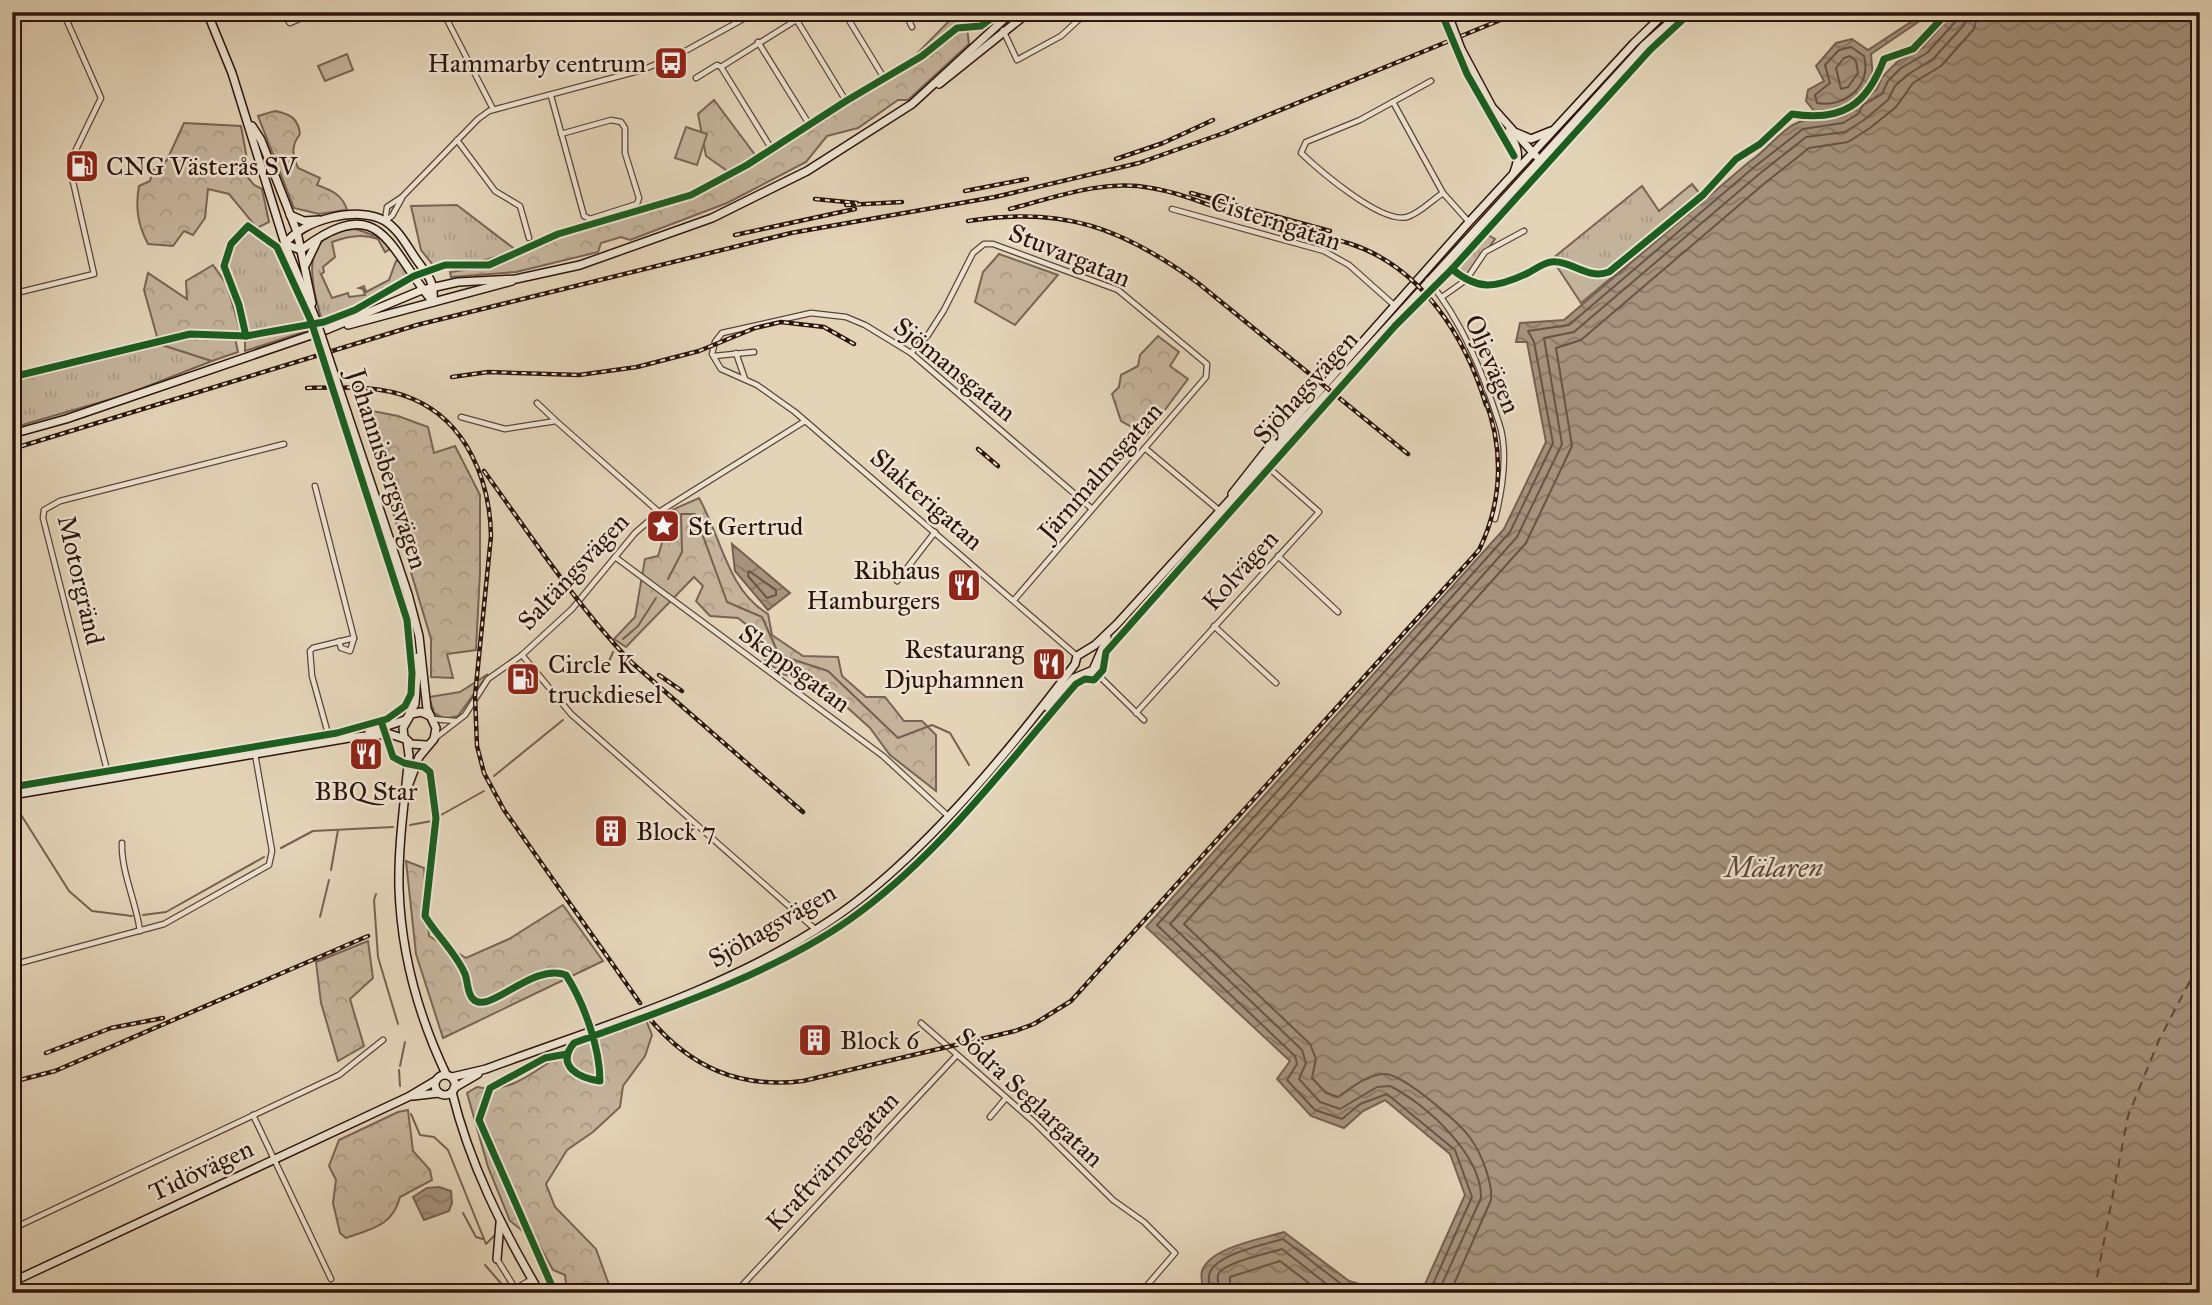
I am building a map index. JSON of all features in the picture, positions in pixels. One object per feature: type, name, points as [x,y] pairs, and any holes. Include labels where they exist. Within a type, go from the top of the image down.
[{"type":"main road","points":[[207,12],[251,125]]},
{"type":"main road","points":[[930,90],[1012,12]]},
{"type":"main road","points":[[12,434],[66,419],[326,330],[422,290],[458,282],[516,279],[580,264],[645,244],[739,206],[828,158],[952,76],[1029,12]]},
{"type":"main road","points":[[1447,12],[1473,76],[1518,150],[1519,159],[1510,179]]},
{"type":"main road","name":"Sjöhagsvägen","points":[[1398,309],[1430,282],[1501,202],[1534,160],[1656,34],[1681,12]]},
{"type":"main road","points":[[1609,70],[1656,34],[1666,13]]},
{"type":"main road","name":"Sjöhagsvägen","points":[[1022,732],[1076,660],[1116,624],[1220,511],[1398,309],[1469,222],[1510,179],[1537,157],[1562,122],[1666,13]]},
{"type":"main road","points":[[1505,125],[1531,139],[1542,137],[1562,122]]},
{"type":"main road","name":"Johannisbergsvägen","points":[[251,125],[261,140],[297,232],[315,318]]},
{"type":"main road","name":"Johannisbergsvägen","points":[[251,125],[252,143],[285,244],[315,318],[419,636],[426,702],[431,718]]},
{"type":"main road","points":[[1505,125],[1537,157]]},
{"type":"main road","points":[[290,215],[304,220],[361,214],[385,221],[394,228],[435,286],[433,302]]},
{"type":"main road","points":[[333,218],[297,232],[285,244],[301,250],[319,236],[343,225],[363,225],[379,231],[400,253],[422,290],[433,302]]},
{"type":"main road","points":[[379,231],[385,221]]},
{"type":"main road","points":[[1469,222],[1476,229]]},
{"type":"main road","points":[[305,265],[319,236]]},
{"type":"main road","points":[[400,253],[408,247]]},
{"type":"main road","points":[[426,272],[437,280],[458,282]]},
{"type":"main road","points":[[409,295],[415,278]]},
{"type":"main road","points":[[326,330],[502,286],[516,279]]},
{"type":"main road","name":"Sjöhagsvägen","points":[[1093,670],[1116,624]]},
{"type":"main road","name":"Johannisbergsvägen","points":[[406,719],[415,704],[419,636]]},
{"type":"main road","points":[[1086,651],[1096,660]]},
{"type":"main road","points":[[1076,660],[1082,672],[1093,670]]},
{"type":"main road","name":"Sjöhagsvägen","points":[[436,1079],[486,1069],[726,978],[816,930],[904,861],[1022,732],[1082,672]]},
{"type":"main road","points":[[355,737],[418,713],[431,718],[436,730],[407,789]]},
{"type":"main road","points":[[406,719],[402,728],[410,755],[400,846],[400,905],[414,985],[434,1048],[449,1076],[459,1119],[500,1222],[540,1293]]},
{"type":"main road","points":[[12,795],[355,737],[390,734],[415,746],[429,743]]},
{"type":"main road","points":[[434,1048],[436,1079],[441,1094],[459,1119]]},
{"type":"main road","name":"Sjöhagsvägen","points":[[441,1094],[453,1090],[486,1069]]},
{"type":"main road","name":"Tidövägen","points":[[12,1282],[408,1097],[436,1079]]},
{"type":"main road","name":"Tidövägen","points":[[408,1097],[441,1094]]},
{"type":"main road","points":[[497,1259],[500,1222]]},
{"type":"street","points":[[12,294],[94,274],[69,164],[101,98],[63,12]]},
{"type":"street","points":[[67,21],[86,12]]},
{"type":"street","points":[[281,12],[285,21],[295,23],[315,12]]},
{"type":"street","points":[[443,12],[493,109]]},
{"type":"street","points":[[385,221],[386,209],[402,197],[478,119],[493,109],[551,96],[660,63],[756,12]]},
{"type":"street","points":[[721,67],[809,12]]},
{"type":"street","points":[[796,19],[846,101],[884,78],[844,12]]},
{"type":"street","points":[[905,12],[912,27]]},
{"type":"street","points":[[988,12],[991,20],[999,23]]},
{"type":"street","points":[[998,12],[999,23],[1017,60],[1061,36],[1087,12]]},
{"type":"street","points":[[696,78],[717,65],[721,67],[771,148],[809,124],[758,42]]},
{"type":"street","points":[[1431,81],[1306,142],[1301,153],[1356,199],[1399,218],[1410,216],[1443,193]]},
{"type":"street","points":[[551,96],[561,134],[584,216],[590,219],[633,206],[639,198],[625,153],[625,125],[618,120],[561,134]]},
{"type":"street","points":[[1392,102],[1443,193],[1469,222]]},
{"type":"street","points":[[457,140],[495,191],[520,206],[529,238]]},
{"type":"street","points":[[385,221],[392,216],[402,197]]},
{"type":"street","name":"Cisterngatan","points":[[1172,209],[1324,251],[1349,265],[1398,309]]},
{"type":"street","points":[[1442,297],[1466,280],[1485,252],[1524,231]]},
{"type":"street","name":"Stuvargatan","points":[[911,353],[944,310],[973,253],[984,244],[993,244],[1118,290],[1208,366]]},
{"type":"street","name":"Oljevägen","points":[[1424,274],[1442,297],[1470,347],[1499,422],[1503,464],[1495,519]]},
{"type":"street","name":"Sjömansgatan","points":[[715,359],[715,342],[722,333],[811,313],[846,317],[883,334],[911,353],[1091,508]]},
{"type":"street","points":[[715,359],[736,353],[754,352]]},
{"type":"street","points":[[736,353],[745,380]]},
{"type":"street","name":"Slakterigatan","points":[[715,359],[721,369],[777,398],[805,421],[1014,600],[1076,660]]},
{"type":"street","name":"Järnmalmsgatan","points":[[1014,600],[1206,377],[1208,366]]},
{"type":"street","points":[[537,403],[659,512]]},
{"type":"street","points":[[461,417],[505,429],[556,421]]},
{"type":"street","name":"Saltängsvägen","points":[[429,743],[465,715],[488,679],[522,655],[572,609],[615,557],[659,512],[805,421]]},
{"type":"street","name":"Motorgränd","points":[[109,779],[43,519],[44,510],[61,501],[284,444]]},
{"type":"street","points":[[1146,449],[1220,511]]},
{"type":"street","name":"Kolvägen","points":[[1136,713],[1319,512],[1262,461]]},
{"type":"street","points":[[315,486],[354,638],[350,651],[341,649],[339,641]]},
{"type":"street","points":[[897,581],[935,532]]},
{"type":"street","points":[[1278,556],[1338,612]]},
{"type":"street","name":"Skeppsgatan","points":[[615,557],[883,756],[947,815]]},
{"type":"street","points":[[1214,626],[1276,683]]},
{"type":"street","points":[[330,742],[308,659],[313,648],[354,638]]},
{"type":"street","points":[[522,655],[571,714],[816,930]]},
{"type":"street","points":[[1093,670],[1144,720]]},
{"type":"street","points":[[431,718],[441,722],[457,721]]},
{"type":"street","points":[[12,965],[164,923],[269,865],[272,851],[256,754]]},
{"type":"street","points":[[122,843],[121,857],[137,906],[139,931]]},
{"type":"street","name":"Södra Seglargatan","points":[[921,1023],[1006,1098],[1112,1200],[1144,1222],[1175,1253],[1144,1289]]},
{"type":"street","points":[[12,1229],[346,1071],[383,1040]]},
{"type":"street","name":"Kraftvärmegatan","points":[[736,1293],[957,1055]]},
{"type":"street","points":[[990,1117],[1006,1098]]},
{"type":"street","points":[[254,1115],[331,1279]]},
{"type":"street","points":[[497,1259],[517,1291],[532,1279]]},
{"type":"green space","points":[[958,12],[965,12],[969,44],[908,100],[898,100],[858,128],[827,136],[806,162],[727,203],[630,240],[621,237],[601,243],[598,252],[516,272],[451,277],[450,272],[492,266],[556,236],[710,189],[733,175],[706,156],[698,114],[714,100],[759,160],[896,75]]},
{"type":"green space","points":[[347,54],[353,70],[325,81],[318,66]]},
{"type":"green space","points":[[275,111],[289,115],[297,124],[300,134],[293,150],[298,168],[320,178],[317,185],[332,191],[347,210],[319,214],[294,208],[258,116]]},
{"type":"green space","points":[[184,123],[241,126],[247,159],[244,173],[254,185],[262,189],[269,222],[257,228],[229,194],[208,189],[205,218],[193,235],[184,231],[173,246],[148,244],[138,216],[139,186],[150,181],[153,170],[167,160]]},
{"type":"green space","points":[[686,127],[707,134],[697,165],[675,158]]},
{"type":"green space","points":[[1692,184],[1705,200],[1581,303],[1552,259],[1642,186],[1659,211]]},
{"type":"green space","points":[[457,205],[517,251],[478,262],[433,265],[421,250],[411,206]]},
{"type":"green space","points":[[248,229],[276,252],[309,324],[247,333],[228,266],[236,242]]},
{"type":"green space","points":[[356,229],[381,238],[390,249],[385,252],[378,239],[366,236],[332,242],[335,257],[323,267],[324,272],[321,274],[332,298],[348,293],[349,297],[365,295],[363,289],[359,288],[364,286],[366,292],[389,280],[396,261],[399,260],[409,276],[368,302],[322,321],[312,275],[317,249],[325,239],[337,232]]},
{"type":"green space","points":[[1483,232],[1495,239],[1466,280],[1452,268]]},
{"type":"green space","points":[[999,254],[1058,275],[1015,325],[975,302],[983,272]]},
{"type":"green space","points":[[213,265],[227,285],[240,330],[235,338],[238,352],[212,361],[159,344],[144,290],[148,273],[187,299],[186,281]]},
{"type":"green space","points":[[376,301],[376,304],[347,318],[245,351],[245,337],[311,327]]},
{"type":"green space","points":[[1158,336],[1179,352],[1170,366],[1188,379],[1146,435],[1121,421],[1112,394],[1119,387],[1121,375],[1138,366],[1140,355]]},
{"type":"green space","points":[[159,344],[212,361],[125,395],[12,428],[12,381]]},
{"type":"green space","points":[[362,409],[398,416],[428,427],[434,453],[455,446],[480,495],[476,650],[447,654],[453,678],[431,677],[431,639]]},
{"type":"green space","points":[[699,498],[734,577],[754,604],[768,614],[772,635],[803,656],[838,657],[842,676],[866,697],[885,697],[904,721],[922,721],[936,735],[936,791],[890,755],[870,728],[839,700],[804,679],[782,674],[762,657],[757,633],[738,618],[710,616],[696,601],[703,586],[694,577],[626,647],[614,639],[635,617],[645,559],[658,556],[672,510]]},
{"type":"green space","points":[[488,674],[458,716],[445,719],[434,713],[429,697],[460,692]]},
{"type":"green space","points":[[406,861],[424,868],[429,936],[466,958],[509,939],[563,905],[603,961],[443,1038],[416,954]]},
{"type":"green space","points":[[368,941],[373,978],[350,999],[364,1046],[338,1061],[321,1003],[316,962]]},
{"type":"green space","points":[[646,1020],[652,1035],[645,1056],[623,1086],[620,1107],[593,1132],[567,1150],[546,1184],[555,1207],[596,1249],[612,1293],[567,1293],[565,1275],[553,1270],[538,1243],[510,1221],[488,1167],[467,1093],[477,1087],[504,1087],[528,1076],[574,1047]]},
{"type":"green space","points":[[408,1110],[413,1151],[430,1170],[432,1180],[400,1197],[392,1214],[380,1225],[346,1238],[340,1233],[333,1203],[336,1180],[329,1166],[339,1140],[398,1112]]},
{"type":"water","name":"Mälaren","points":[[1926,12],[1933,12],[1871,54],[1873,79],[1862,95],[1865,98],[1877,89],[1882,77],[1897,62],[1922,48],[1954,12],[2200,12],[2200,1293],[1421,1293],[1465,1195],[1450,1154],[1385,1100],[1363,1111],[1344,1128],[1311,1116],[1277,1079],[1290,1061],[1146,927],[1504,529],[1546,442],[1527,342],[1516,342],[1520,323],[1564,320],[1788,128],[1809,119],[1835,117],[1855,107],[1852,103],[1837,110],[1814,111],[1806,101],[1808,90],[1824,81],[1816,66],[1836,43],[1852,39],[1868,50]]},
{"type":"water","points":[[732,544],[790,593],[768,610],[735,571]]},
{"type":"water","points":[[439,1187],[451,1191],[452,1203],[449,1211],[424,1220],[413,1197],[427,1188]]},
{"type":"water","points":[[1284,1232],[1349,1281],[1390,1293],[1204,1293],[1202,1271],[1215,1256],[1238,1245]]},
{"type":"waterway","points":[[668,579],[682,552],[681,514],[695,514],[727,602],[762,617],[779,655],[828,671],[898,738],[932,725],[950,733],[969,765]]},
{"type":"waterway","points":[[623,639],[638,626],[656,598]]},
{"type":"waterway","points":[[608,664],[613,652]]},
{"type":"waterway","points":[[494,776],[563,720]]},
{"type":"waterway","points":[[441,815],[484,791]]},
{"type":"waterway","points":[[18,810],[69,891],[92,911],[132,916]]},
{"type":"waterway","points":[[410,825],[432,821]]},
{"type":"waterway","points":[[281,848],[313,831],[393,827]]},
{"type":"waterway","points":[[331,870],[338,830]]},
{"type":"waterway","points":[[143,915],[166,912],[264,857]]},
{"type":"waterway","points":[[320,917],[329,880]]},
{"type":"waterway","points":[[376,894],[374,900],[378,957],[398,1024]]},
{"type":"waterway","points":[[400,1066],[405,1042]]},
{"type":"waterway","points":[[399,1070],[400,1086]]},
{"type":"waterway","points":[[411,1114],[420,1135],[434,1137],[448,1150],[486,1244],[495,1235]]},
{"type":"waterway","points":[[463,1213],[476,1237],[483,1239]]},
{"type":"waterway","points":[[485,1265],[505,1288]]},
{"type":"ferry route","points":[[2094,1293],[2128,1116],[2159,1040],[2200,962]]},
{"type":"railway","points":[[12,449],[417,325],[791,233],[995,197],[1139,163],[1224,133],[1520,12]]},
{"type":"railway","points":[[1116,159],[1163,143],[1213,120]]},
{"type":"railway","points":[[965,191],[1027,179]]},
{"type":"railway","points":[[1010,209],[1080,191],[1133,186],[1165,191],[1263,224],[1351,244],[1376,255],[1399,270],[1419,287],[1437,308],[1466,354],[1486,405]]},
{"type":"railway","points":[[1191,193],[1330,231]]},
{"type":"railway","points":[[815,199],[857,203]]},
{"type":"railway","points":[[846,205],[902,202]]},
{"type":"railway","points":[[735,235],[855,209]]},
{"type":"railway","points":[[968,221],[1033,216],[1062,219],[1089,225],[1143,248],[1198,283],[1408,454]]},
{"type":"railway","points":[[452,377],[488,372],[579,375],[637,367],[699,351],[755,328],[781,322],[824,327],[854,344]]},
{"type":"railway","points":[[307,388],[347,387],[401,394],[432,409],[448,422],[472,456],[486,495],[491,536],[475,696],[477,746],[484,773],[504,810],[640,1003]]},
{"type":"railway","points":[[649,1018],[681,1050],[717,1071],[737,1078],[780,1083],[803,1081],[1015,1031],[1034,1024],[1071,1001],[1479,550],[1493,512],[1498,474],[1495,435],[1484,397]]},
{"type":"railway","points":[[978,449],[998,466]]},
{"type":"railway","points":[[484,471],[572,593],[630,661],[803,812]]},
{"type":"railway","points":[[659,675],[682,691]]},
{"type":"railway","points":[[12,1082],[55,1071],[368,936]]},
{"type":"railway","points":[[46,1053],[111,1028],[163,1018]]},
{"type":"cycle path","points":[[12,377],[190,334],[246,336],[324,322],[355,310],[414,276],[445,265],[489,265],[558,234],[691,195],[747,165],[922,56],[957,28],[981,26],[1000,12]]},
{"type":"cycle path","points":[[1441,12],[1467,74],[1514,156]]},
{"type":"cycle path","points":[[381,721],[393,757],[404,763],[424,767],[430,772],[436,818],[425,916],[461,966],[471,997],[480,1002],[490,1001],[539,976],[553,973],[566,975],[590,1026],[594,1040],[597,1054],[600,1081],[584,1077],[572,1070],[567,1058],[574,1043],[608,1031],[643,1018],[716,990],[786,958],[849,920],[912,868],[969,809],[1076,684],[1085,679],[1094,680],[1103,670],[1106,652],[1395,326],[1452,269],[1650,50],[1691,12]]},
{"type":"cycle path","points":[[1452,269],[1470,281],[1488,285],[1515,279],[1551,262],[1559,262],[1594,274],[1609,272],[1703,195],[1736,159],[1760,144],[1792,114],[1810,116],[1839,112],[1861,99],[1884,59],[1913,49],[1948,12]]},
{"type":"cycle path","points":[[12,787],[337,733],[387,719],[405,706],[411,694],[412,673],[407,620],[311,321],[277,247],[248,226],[231,244],[224,266],[239,305],[246,336]]},
{"type":"cycle path","points":[[555,1293],[479,1120],[490,1088],[545,1058],[567,1054]]},
{"type":"place","name":"Hammarby centrum","points":[[671,63]]},
{"type":"place","name":"CNG Västerås SV","points":[[82,166]]},
{"type":"place","name":"St Gertrud","points":[[663,526]]},
{"type":"place","name":"Ribhaus Hamburgers","points":[[964,585]]},
{"type":"place","name":"Restaurang Djuphamnen","points":[[1049,664]]},
{"type":"place","name":"Circle K truckdiesel","points":[[523,679]]},
{"type":"place","name":"BBQ Star","points":[[366,754]]},
{"type":"place","name":"Block 7","points":[[611,831]]},
{"type":"place","name":"Block 6","points":[[815,1040]]}]
